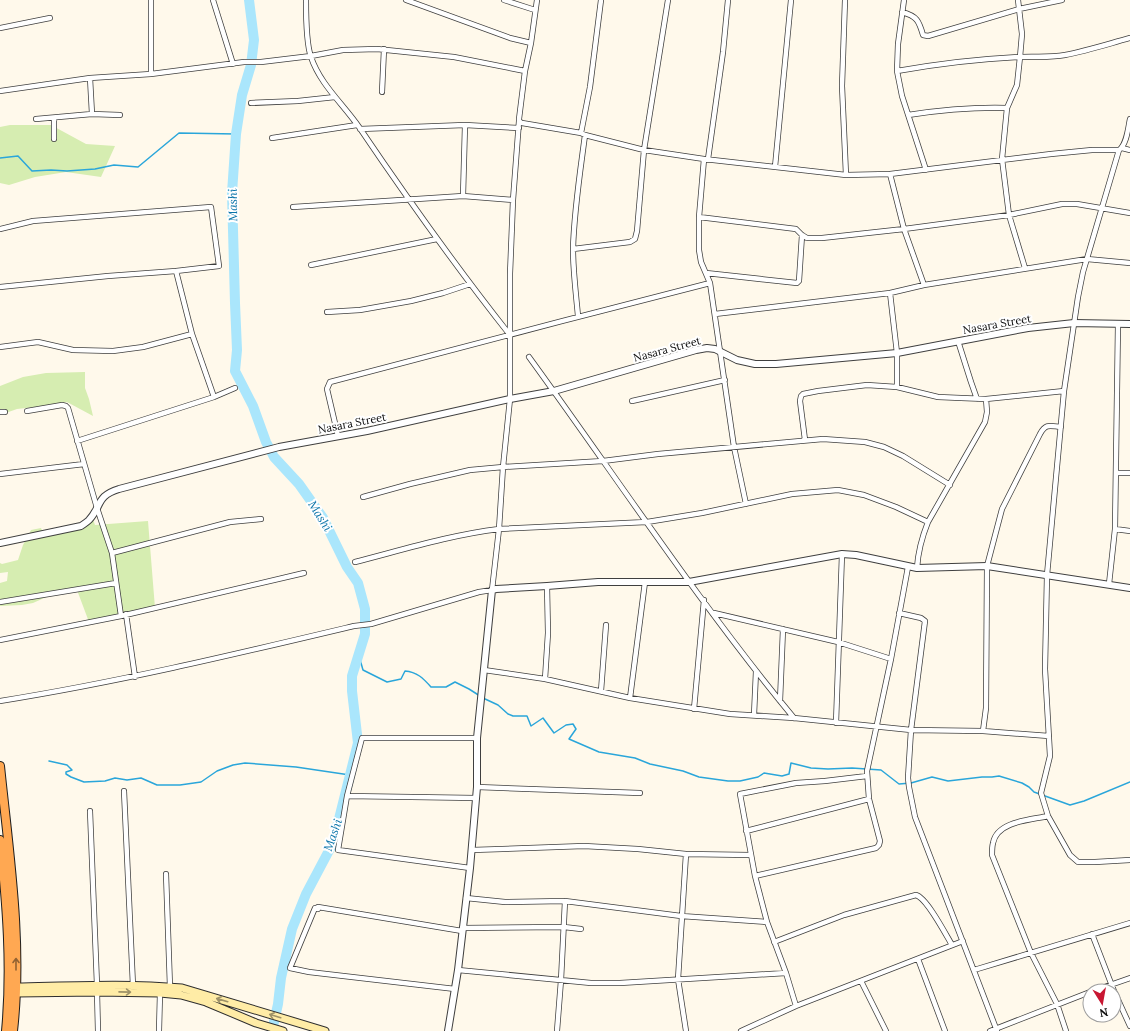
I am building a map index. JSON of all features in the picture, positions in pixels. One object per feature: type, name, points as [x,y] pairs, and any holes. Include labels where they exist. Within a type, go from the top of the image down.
[{"type":"highway","points":[[0,766],[15,922],[16,990],[14,1031]]},
{"type":"highway","points":[[0,840],[4,927],[9,982],[6,1031]]},
{"type":"main road","points":[[16,990],[97,989],[133,986],[182,988],[325,1031]]},
{"type":"main road","points":[[97,989],[181,995],[206,1002],[256,1023],[283,1031]]},
{"type":"street","points":[[151,0],[151,74]]},
{"type":"street","points":[[213,0],[233,64]]},
{"type":"street","points":[[306,0],[307,31],[311,56],[317,70],[335,97],[359,127],[437,239],[510,335]]},
{"type":"street","points":[[406,0],[510,38],[531,44]]},
{"type":"street","points":[[504,0],[535,10]]},
{"type":"street","points":[[448,1031],[458,970],[472,850],[477,787],[477,738],[480,701],[499,529],[503,466],[510,399],[510,274],[513,200],[519,121],[525,71],[531,44],[537,0]]},
{"type":"street","points":[[578,316],[573,250],[583,134],[601,0]]},
{"type":"street","points":[[573,250],[630,242],[635,239],[644,150],[668,0]]},
{"type":"street","points":[[728,0],[723,52],[706,159],[699,217],[699,250],[701,262],[710,283],[734,447],[746,504]]},
{"type":"street","points":[[775,167],[790,0]]},
{"type":"street","points":[[845,0],[842,86],[846,175]]},
{"type":"street","points":[[904,0],[898,44],[897,71],[902,96],[926,170]]},
{"type":"street","points":[[1018,0],[1022,34],[1020,56],[1017,85],[1007,108],[1002,159],[1009,215],[1025,268]]},
{"type":"street","points":[[902,12],[916,18],[923,34],[928,36],[1019,9],[1062,0]]},
{"type":"street","points":[[0,28],[50,18]]},
{"type":"street","points":[[897,71],[941,64],[1020,56],[1040,57],[1063,55],[1130,38]]},
{"type":"street","points":[[0,91],[90,78],[151,74],[244,62],[261,62],[311,56],[343,50],[384,50],[454,57],[525,71]]},
{"type":"street","points":[[382,92],[384,50]]},
{"type":"street","points":[[90,78],[92,114]]},
{"type":"street","points":[[250,103],[298,101],[335,97]]},
{"type":"street","points":[[908,115],[949,109],[984,107],[1007,108]]},
{"type":"street","points":[[36,119],[92,114],[120,115]]},
{"type":"street","points":[[54,118],[54,140]]},
{"type":"street","points":[[1129,861],[1078,862],[1070,854],[1048,816],[1041,793],[1050,756],[1045,669],[1047,575],[1064,391],[1078,297],[1087,259],[1130,119]]},
{"type":"street","points":[[519,121],[583,134],[644,150],[706,159],[846,175],[890,174],[1002,159],[1092,150],[1130,150]]},
{"type":"street","points":[[272,138],[359,127],[465,125],[519,128]]},
{"type":"street","points":[[463,196],[465,125]]},
{"type":"street","points":[[890,174],[904,229],[924,285]]},
{"type":"street","points":[[293,207],[463,196],[513,200]]},
{"type":"street","points":[[699,217],[796,229],[807,238],[822,238],[1009,215],[1062,204],[1077,204],[1130,213]]},
{"type":"street","points":[[0,229],[33,221],[211,207],[219,266],[0,287]]},
{"type":"street","points":[[706,273],[792,284],[797,283],[799,281],[802,235]]},
{"type":"street","points":[[311,265],[437,239]]},
{"type":"street","points":[[715,314],[890,293],[924,285],[1087,259],[1130,263]]},
{"type":"street","points":[[176,271],[192,334],[214,397]]},
{"type":"street","points":[[338,436],[327,389],[330,382],[578,316],[710,283]]},
{"type":"street","points":[[327,312],[360,310],[403,302],[443,293],[470,284]]},
{"type":"street","points":[[890,293],[897,353],[897,387]]},
{"type":"street","name":"Nasara Street","points":[[0,543],[81,526],[89,520],[103,496],[110,492],[279,447],[554,391],[706,348],[721,351],[737,360],[755,364],[776,364],[897,353],[1028,328],[1074,323],[1130,324]]},
{"type":"street","points":[[1109,584],[1116,529],[1118,324]]},
{"type":"street","points":[[0,347],[38,342],[73,350],[113,351],[143,347],[192,334]]},
{"type":"street","points":[[958,341],[977,399]]},
{"type":"street","points":[[529,357],[689,582],[794,718]]},
{"type":"street","points":[[632,401],[725,380]]},
{"type":"street","points":[[805,440],[800,401],[803,394],[867,385],[897,387],[938,397],[977,399],[1064,391]]},
{"type":"street","points":[[77,441],[214,397],[235,388]]},
{"type":"street","points":[[917,568],[918,554],[928,522],[985,422],[987,412],[986,399]]},
{"type":"street","points":[[27,411],[66,406],[68,408],[97,508],[112,553],[121,616]]},
{"type":"street","points":[[983,731],[986,708],[987,566],[1002,509],[1040,434],[1044,427],[1047,426],[1061,427]]},
{"type":"street","points":[[363,497],[470,470],[503,466],[603,461],[658,454],[823,439],[865,442],[884,447],[903,456],[950,485]]},
{"type":"street","points":[[0,474],[84,464]]},
{"type":"street","points":[[1117,473],[1130,473]]},
{"type":"street","points":[[355,562],[455,536],[499,529],[647,522],[702,513],[792,494],[838,490],[864,495],[896,507],[928,522]]},
{"type":"street","points":[[112,553],[230,522],[261,519]]},
{"type":"street","points":[[1116,529],[1130,531]]},
{"type":"street","points":[[836,723],[842,554]]},
{"type":"street","points":[[0,701],[135,677],[354,626],[370,624],[479,592],[496,589],[598,582],[689,582],[842,554],[856,555],[908,567],[987,566],[1130,588]]},
{"type":"street","points":[[754,876],[876,848],[879,845],[880,841],[869,799],[867,776],[908,567]]},
{"type":"street","points":[[0,640],[121,616],[304,573]]},
{"type":"street","points":[[630,698],[645,582]]},
{"type":"street","points":[[0,602],[116,583]]},
{"type":"street","points":[[545,679],[548,634],[547,586]]},
{"type":"street","points":[[694,709],[704,600]]},
{"type":"street","points":[[714,613],[838,642],[891,659]]},
{"type":"street","points":[[899,613],[922,618],[925,621],[911,730],[908,778],[915,817],[997,1030]]},
{"type":"street","points":[[126,614],[135,677]]},
{"type":"street","points":[[601,691],[606,624]]},
{"type":"street","points":[[780,701],[783,629]]},
{"type":"street","points":[[484,670],[545,679],[630,698],[730,714],[794,718],[911,730],[983,731],[1050,736]]},
{"type":"street","points":[[754,716],[756,670]]},
{"type":"street","points":[[470,868],[338,850],[347,796],[362,738],[477,738]]},
{"type":"street","points":[[796,1006],[786,973],[767,922],[754,876],[740,795],[741,793],[796,783],[867,776]]},
{"type":"street","points":[[477,787],[640,793]]},
{"type":"street","points":[[124,791],[133,986]]},
{"type":"street","points":[[347,796],[476,798]]},
{"type":"street","points":[[746,831],[869,799]]},
{"type":"street","points":[[90,811],[98,1031]]},
{"type":"street","points":[[1048,816],[1008,824],[999,832],[992,842],[992,855],[1031,953],[1057,1004],[1066,1031]]},
{"type":"street","points":[[472,850],[584,846],[638,849],[686,854],[750,855]]},
{"type":"street","points":[[686,854],[678,979],[686,1031]]},
{"type":"street","points":[[166,874],[170,987]]},
{"type":"street","points":[[774,942],[844,915],[916,894],[925,902],[952,946]]},
{"type":"street","points":[[466,898],[505,902],[565,901],[681,916],[767,922]]},
{"type":"street","points":[[557,1031],[565,901]]},
{"type":"street","points":[[455,989],[309,972],[290,968],[315,908],[318,909],[318,907],[462,930],[564,927],[581,929]]},
{"type":"street","points":[[974,970],[1130,923]]},
{"type":"street","points":[[1092,934],[1110,983]]},
{"type":"street","points":[[741,1031],[796,1006],[963,941]]},
{"type":"street","points":[[918,959],[945,1031]]},
{"type":"street","points":[[458,970],[591,983],[620,983],[786,973]]},
{"type":"street","points":[[1116,983],[1130,978]]},
{"type":"street","points":[[861,981],[886,1031]]},
{"type":"street","points":[[159,1031],[160,993]]},
{"type":"street","points":[[990,1031],[997,1030],[1082,995]]},
{"type":"street","points":[[1122,1008],[1130,1026]]},
{"type":"green space","points":[[10,125],[51,125],[86,144],[115,146],[101,177],[66,172],[35,177],[9,185],[0,183],[0,127]]},
{"type":"green space","points":[[85,372],[85,388],[93,416],[67,402],[17,409],[0,415],[0,386],[23,377],[46,373]]},
{"type":"green space","points":[[93,519],[95,525],[148,521],[155,608],[89,622],[77,590],[62,590],[33,603],[0,606],[0,583],[7,581],[8,572],[0,573],[0,563],[2,564],[18,560],[23,545],[31,530],[41,528],[43,533]]},
{"type":"waterway","name":"Mashi","points":[[249,0],[254,40],[251,65],[242,95],[236,134],[232,193],[237,350],[235,371],[253,406],[266,442],[274,457],[299,484],[323,518],[347,567],[358,583],[365,609],[365,634],[352,676],[352,691],[358,743],[333,843],[306,894],[292,929],[281,978],[278,1004],[272,1031]]},
{"type":"waterway","points":[[0,158],[18,156],[32,171],[95,169],[114,165],[138,167],[179,133],[236,134]]},
{"type":"waterway","points":[[359,656],[363,670],[387,682],[401,679],[405,671],[420,676],[431,687],[446,687],[455,682],[480,696]]},
{"type":"waterway","points":[[483,698],[498,705],[508,714],[513,716],[527,716],[531,726],[543,718],[554,733],[566,725],[573,724],[576,729],[569,739],[599,752],[635,758],[650,764],[683,771],[699,777],[728,781],[740,781],[758,777],[764,773],[782,776],[789,774],[791,763],[811,768],[881,770],[899,784],[911,783],[932,777],[948,781],[999,776],[1022,783],[1034,792],[1070,805],[1084,801],[1130,782]]},
{"type":"waterway","points":[[49,761],[67,765],[72,770],[66,772],[66,774],[84,782],[105,781],[115,778],[127,780],[141,778],[157,785],[180,785],[201,782],[217,771],[233,765],[245,763],[296,767],[350,775]]}]
